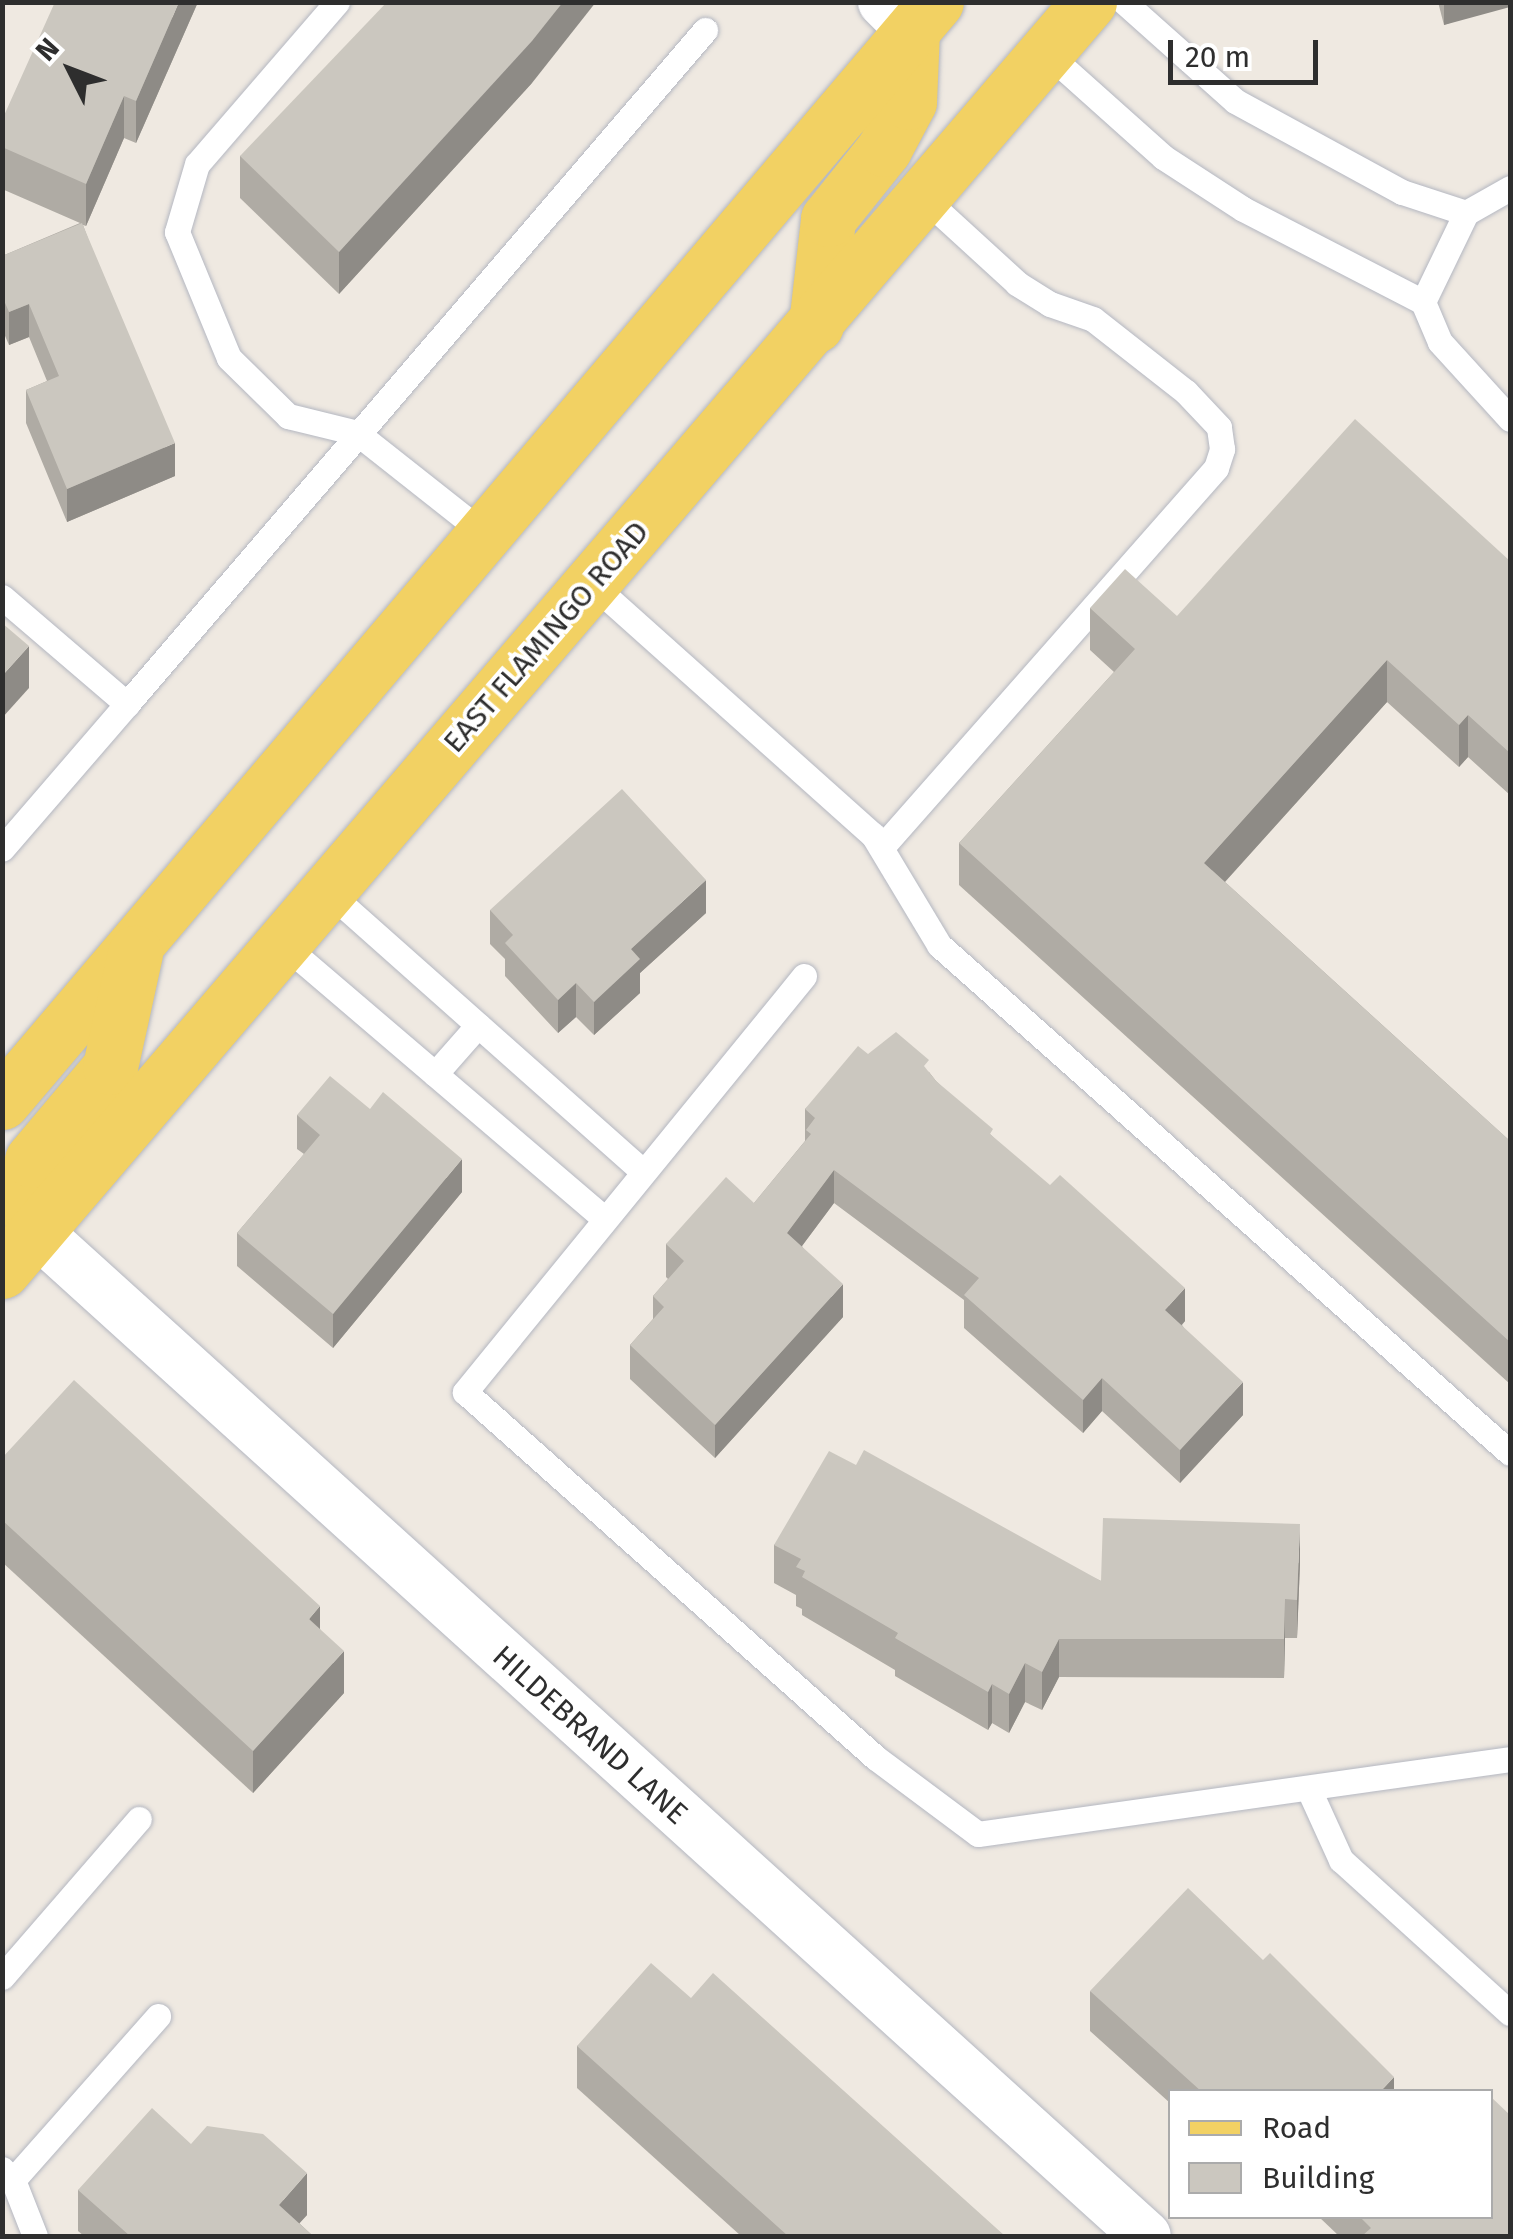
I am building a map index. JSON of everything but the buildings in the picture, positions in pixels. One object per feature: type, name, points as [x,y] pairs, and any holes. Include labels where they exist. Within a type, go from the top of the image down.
[{"type":"main road","name":"EAST FLAMINGO ROAD","points":[[19,1251],[925,199],[1047,28],[1088,2]]},
{"type":"main road","points":[[816,325],[828,219],[884,149],[909,102],[910,12]]},
{"type":"main road","points":[[2,1102],[486,534],[910,12]]},
{"type":"main road","points":[[19,1251],[32,1160],[110,1067],[136,944]]},
{"type":"street","name":"HILDEBRAND LANE","points":[[19,1251],[1136,2233]]},
{"type":"lane","points":[[337,2],[197,164],[177,232],[229,358],[288,416],[357,432],[486,534]]},
{"type":"lane","points":[[1124,2],[1235,101],[1402,192],[1466,213]]},
{"type":"lane","points":[[1047,28],[1163,157],[1243,209],[1423,302],[1440,342],[1510,418]]},
{"type":"lane","points":[[2,849],[706,30]]},
{"type":"lane","points":[[1423,302],[1466,213],[1510,188]]},
{"type":"lane","points":[[882,846],[1216,468],[1222,449],[1220,427],[1186,392],[1092,319],[1050,304],[1017,283],[925,199]]},
{"type":"lane","points":[[592,584],[882,846],[939,945],[1510,1453]]},
{"type":"lane","points":[[2,597],[127,704]]},
{"type":"lane","points":[[327,891],[643,1172]]},
{"type":"lane","points":[[284,945],[602,1217]]},
{"type":"lane","points":[[804,976],[602,1217],[465,1392],[876,1758],[978,1834],[1310,1792],[1510,1760]]},
{"type":"lane","points":[[435,1074],[478,1025]]},
{"type":"lane","points":[[1310,1792],[1342,1860],[1510,2012]]},
{"type":"lane","points":[[2,1977],[139,1819]]},
{"type":"lane","points":[[35,2236],[8,2174],[158,2016]]}]
